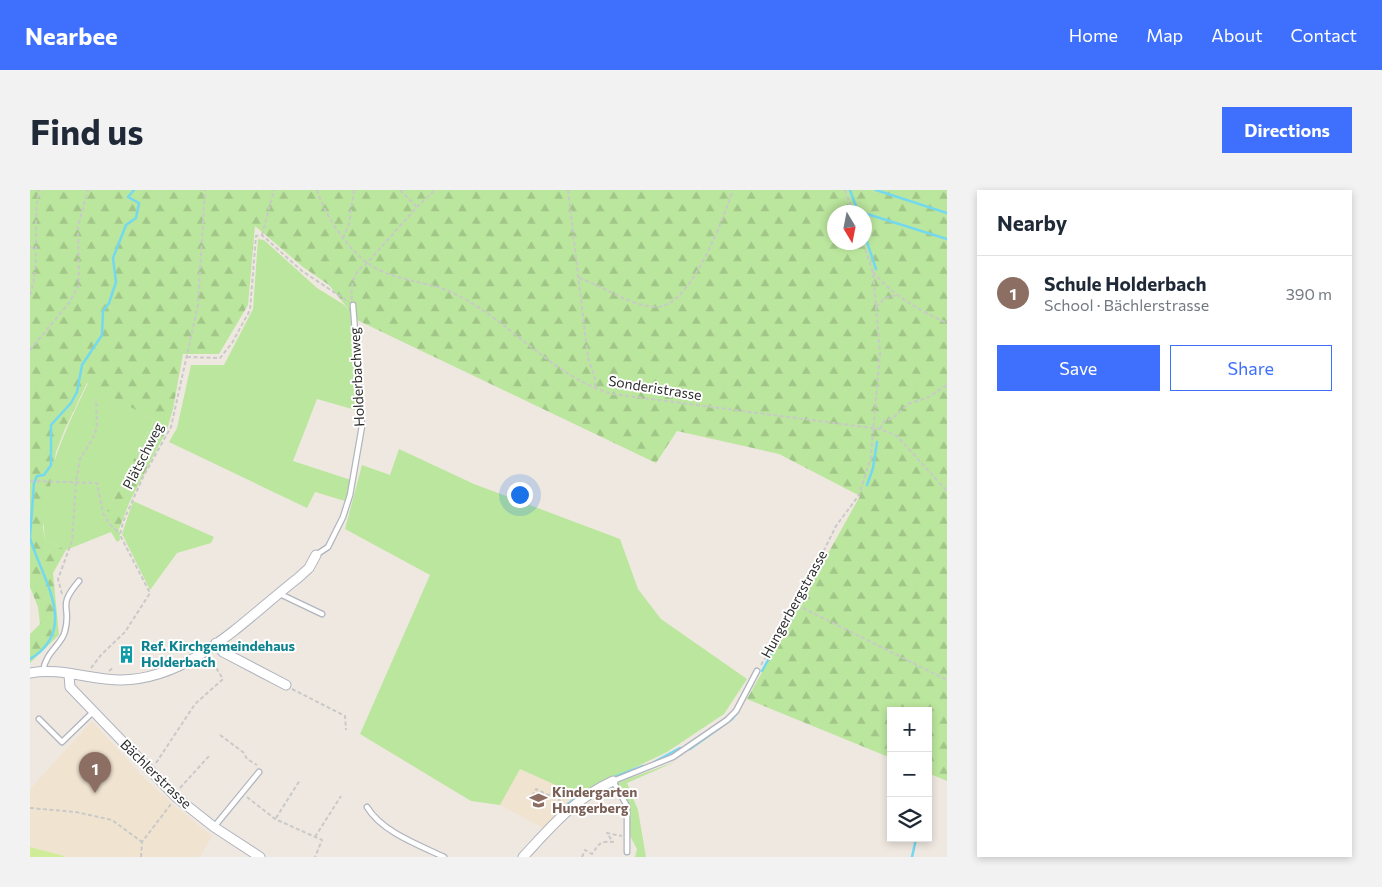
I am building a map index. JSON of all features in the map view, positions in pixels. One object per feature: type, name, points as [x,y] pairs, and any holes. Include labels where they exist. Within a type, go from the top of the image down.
[{"type":"street","name":"Holderbachweg","points":[[30,673],[43,671],[104,680],[147,677],[184,666],[216,643],[309,568],[316,555]]},
{"type":"street","points":[[216,643],[223,652],[286,685]]},
{"type":"street","name":"Bächlerstrasse","points":[[69,675],[70,687],[151,773],[214,827],[260,857]]},
{"type":"street","name":"Hungerbergstrasse","points":[[523,857],[582,798],[613,781]]},
{"type":"lane","name":"Holderbachweg","points":[[316,555],[328,547],[343,517],[350,495],[362,426],[353,305]]},
{"type":"lane","points":[[43,671],[48,654],[65,632],[65,601],[79,581]]},
{"type":"lane","points":[[279,593],[322,614]]},
{"type":"lane","name":"Hungerbergstrasse","points":[[613,781],[673,757],[728,720],[736,711],[757,672]]},
{"type":"lane","points":[[39,719],[62,742],[94,711]]},
{"type":"lane","points":[[214,827],[259,772]]},
{"type":"lane","points":[[613,781],[627,806],[627,852]]},
{"type":"lane","points":[[367,807],[374,818],[384,826],[444,857]]},
{"type":"path","points":[[30,295],[35,280],[36,206],[39,190]]},
{"type":"path","points":[[30,350],[69,303],[79,285],[78,226],[88,190]]},
{"type":"path","name":"Plätschweg","points":[[120,535],[125,517],[142,477],[171,427],[198,305],[205,190]]},
{"type":"path","points":[[262,235],[274,190]]},
{"type":"path","name":"Sonderistrasse","points":[[317,190],[321,205],[343,238],[367,263],[380,271],[454,293],[487,314],[572,376],[595,389],[613,394],[880,430],[897,436],[947,491]]},
{"type":"path","points":[[343,238],[349,224],[354,190]]},
{"type":"path","points":[[400,190],[417,206]]},
{"type":"path","points":[[353,305],[350,287],[359,268],[367,263],[417,206],[435,190]]},
{"type":"path","points":[[568,190],[588,358],[595,378],[595,389]]},
{"type":"path","points":[[579,278],[640,305],[662,307],[672,301],[700,266],[718,231],[733,190]]},
{"type":"path","points":[[846,190],[851,205]]},
{"type":"path","points":[[186,357],[220,358],[232,343],[250,310],[256,236],[262,235]]},
{"type":"path","points":[[262,235],[302,271],[353,305]]},
{"type":"path","points":[[30,247],[35,249]]},
{"type":"path","name":"Hungerbergstrasse","points":[[757,672],[797,605],[836,526],[859,495],[871,457],[875,430],[880,354],[873,272],[866,250]]},
{"type":"path","points":[[873,272],[885,287],[897,296],[947,323]]},
{"type":"path","points":[[876,307],[885,298],[897,296]]},
{"type":"path","points":[[880,430],[884,421],[893,418],[908,404],[927,398],[947,385]]},
{"type":"path","points":[[65,601],[58,579],[72,541],[76,481],[80,459],[93,438],[96,427],[96,399]]},
{"type":"path","points":[[31,481],[97,483],[103,512],[109,523],[120,535],[150,592],[125,632],[101,655],[90,673]]},
{"type":"path","points":[[797,605],[947,680]]},
{"type":"path","points":[[153,770],[195,704],[223,679],[209,656]]},
{"type":"path","points":[[108,672],[114,666]]},
{"type":"path","points":[[286,685],[345,716],[346,730]]},
{"type":"path","points":[[220,735],[243,752],[247,759],[257,765]]},
{"type":"path","points":[[177,792],[209,756]]},
{"type":"path","points":[[275,819],[300,780]]},
{"type":"path","points":[[532,796],[536,789],[559,800],[567,811]]},
{"type":"path","points":[[245,796],[275,819],[322,840],[315,857]]},
{"type":"path","points":[[315,837],[341,796]]},
{"type":"path","points":[[140,857],[142,842],[168,807]]},
{"type":"path","points":[[30,808],[76,812],[112,820],[142,842]]},
{"type":"path","points":[[607,834],[626,837]]},
{"type":"path","points":[[602,841],[613,842],[607,834]]},
{"type":"path","points":[[582,857],[585,850],[592,854],[596,845],[607,834]]},
{"type":"shaded area","points":[[92,721],[145,779],[212,836],[200,857],[30,857],[30,789]]},
{"type":"shaded area","name":"Kindergarten Hungerberg","points":[[520,768],[578,795],[543,828],[500,805]]},
{"type":"green space","points":[[30,190],[947,190],[947,781],[932,775],[932,707],[887,707],[887,756],[747,699],[860,496],[779,454],[677,431],[656,463],[357,320],[329,285],[303,267],[255,226],[248,305],[219,354],[183,354],[173,409],[167,430],[130,501],[119,529],[104,517],[154,420],[87,383],[56,452],[43,528],[45,540],[66,550],[53,573],[59,635],[30,663],[30,634],[40,624],[38,607],[30,587]]},
{"type":"green space","points":[[258,239],[264,240],[317,288],[343,304],[350,311],[359,411],[317,399],[293,461],[351,480],[345,501],[315,492],[307,508],[169,442],[177,428],[191,365],[224,365],[253,309]]},
{"type":"green space","points":[[88,383],[154,420],[104,517],[119,529],[120,540],[117,542],[111,532],[66,550],[45,540],[44,519],[46,499],[49,479],[62,439]]},
{"type":"green space","points":[[399,449],[474,484],[620,539],[638,589],[661,619],[747,679],[724,714],[667,752],[578,795],[520,769],[500,805],[471,801],[360,734],[430,575],[345,529],[362,465],[390,475]]},
{"type":"green space","points":[[133,501],[214,537],[211,543],[177,553],[150,590],[122,534]]},
{"type":"green space","points":[[677,761],[627,783],[638,810],[646,857],[635,857],[637,849],[630,836],[628,803],[617,783]]},
{"type":"green space","points":[[30,847],[64,856],[64,857],[30,857]]},
{"type":"waterway","points":[[30,537],[34,483],[37,476],[44,475],[51,465],[51,425],[71,403],[77,392],[82,365],[102,335],[103,311],[109,303],[116,282],[113,258],[126,225],[136,218],[139,203],[128,197],[134,190]]},
{"type":"waterway","points":[[850,190],[855,205]]},
{"type":"waterway","points":[[876,190],[947,213]]},
{"type":"waterway","points":[[872,216],[947,239]]},
{"type":"waterway","points":[[870,250],[876,269]]},
{"type":"waterway","points":[[867,485],[873,468],[877,442]]},
{"type":"waterway","points":[[30,538],[48,586],[55,618],[53,633],[45,647],[30,659]]},
{"type":"waterway","points":[[800,602],[821,562]]},
{"type":"waterway","points":[[762,671],[795,611]]},
{"type":"waterway","points":[[690,749],[732,719],[738,712]]},
{"type":"waterway","points":[[654,762],[680,748]]},
{"type":"waterway","points":[[612,778],[643,766]]},
{"type":"waterway","points":[[568,804],[586,790]]},
{"type":"waterway","points":[[912,857],[915,842]]},
{"type":"place","name":"Ref. Kirchgemeindehaus Holderbach","points":[[127,654]]},
{"type":"place","name":"Schule Holderbach","points":[[95,793]]},
{"type":"place","name":"Kindergarten Hungerberg","points":[[538,800]]}]
